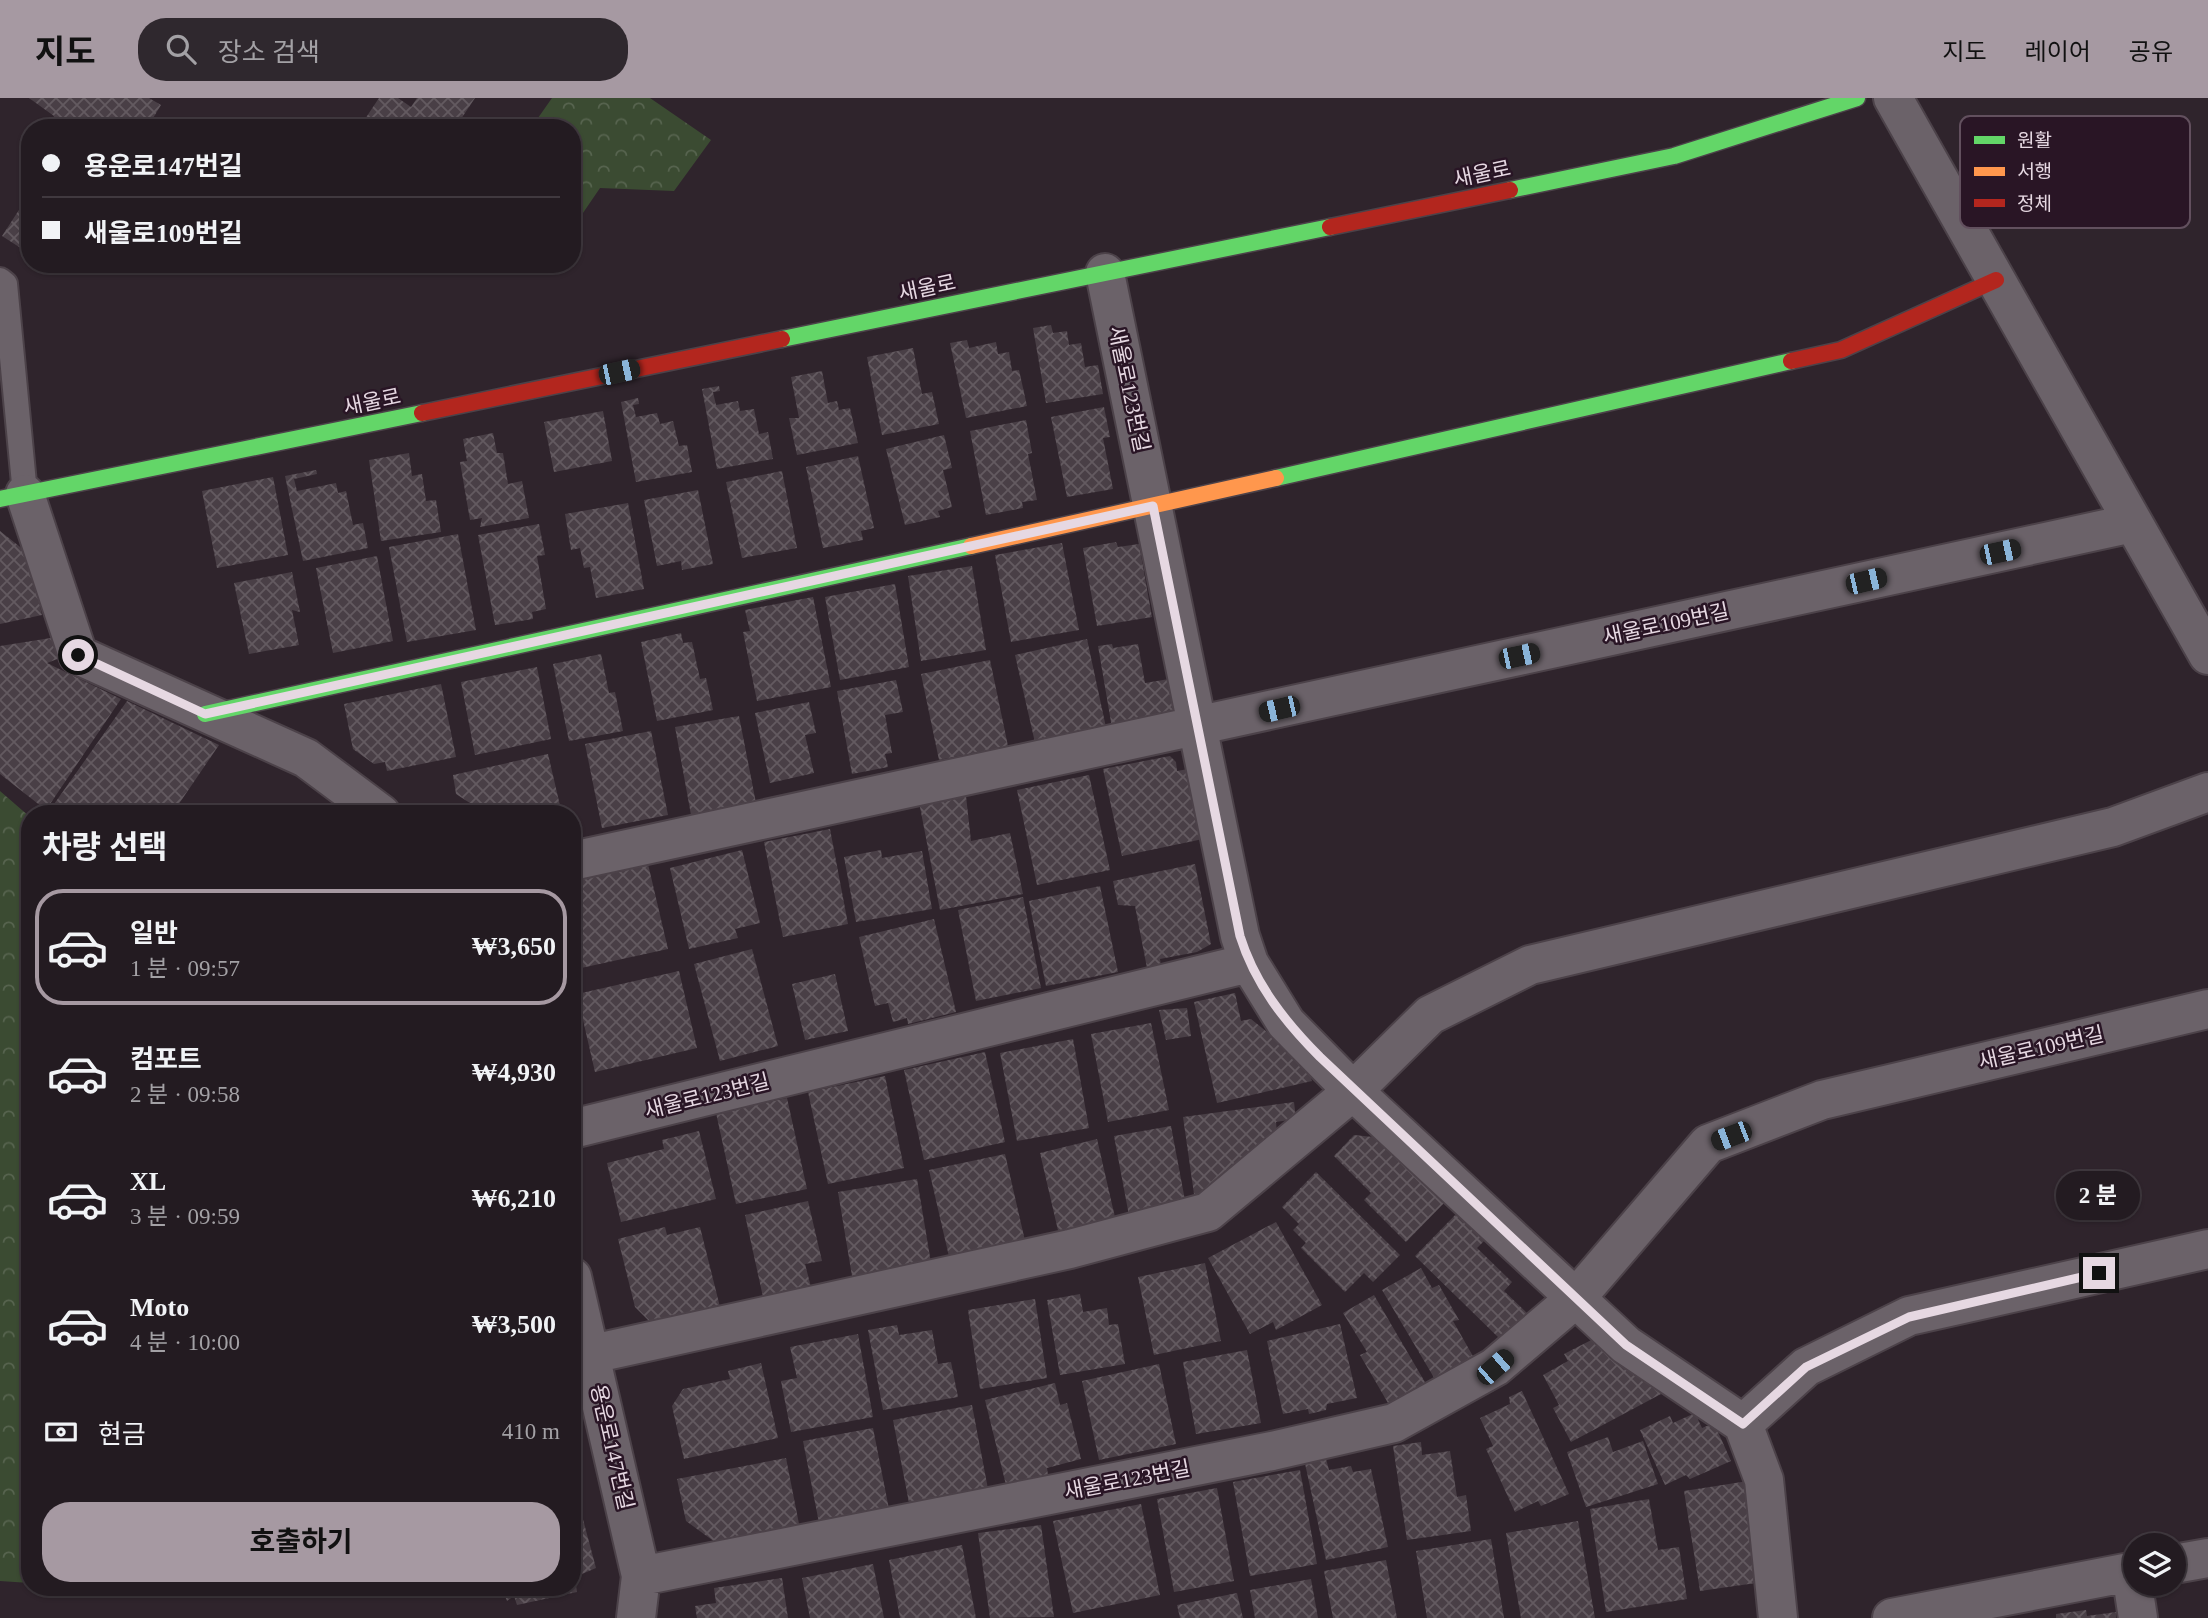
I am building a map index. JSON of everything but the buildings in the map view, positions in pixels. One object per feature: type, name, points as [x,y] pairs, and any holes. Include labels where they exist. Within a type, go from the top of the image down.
[{"type":"street","name":"새울로","points":[[13,497],[1674,156],[1857,98]]},
{"type":"street","points":[[1893,98],[1960,216]]},
{"type":"street","points":[[1967,228],[2208,655]]},
{"type":"street","name":"새울로123번길","points":[[1105,273],[1240,936],[1249,963],[1286,1023],[1353,1091],[1626,1345],[1743,1424]]},
{"type":"street","points":[[205,714],[1153,506],[1841,349],[1996,279]]},
{"type":"street","points":[[13,497],[78,655],[306,758],[369,805]]},
{"type":"street","name":"새울로109번길","points":[[1199,726],[2133,523]]},
{"type":"street","points":[[581,858],[1199,726]]},
{"type":"street","points":[[592,1354],[1070,1248],[1208,1212],[1353,1091],[1430,1014],[1530,965],[2113,827],[2208,792]]},
{"type":"street","name":"새울로123번길","points":[[581,1127],[1249,963]]},
{"type":"street","name":"새울로109번길","points":[[1576,1298],[1708,1144],[1822,1100],[2208,1009]]},
{"type":"street","points":[[1778,1618],[1764,1480],[1743,1424],[1806,1367],[1909,1317],[2208,1249]]},
{"type":"street","name":"새울로123번길","points":[[641,1576],[1259,1454],[1394,1423],[1495,1367],[1576,1298]]},
{"type":"street","name":"용운로147번길","points":[[581,1312],[641,1576],[636,1618]]},
{"type":"street","points":[[2186,1562],[2208,1558]]},
{"type":"street","points":[[1892,1618],[2123,1574]]},
{"type":"street","points":[[2136,1596],[2138,1618]]},
{"type":"lane","points":[[0,280],[5,284],[13,497]]},
{"type":"green space","points":[[552,98],[650,98],[711,140],[674,191],[600,188],[581,216],[581,119],[537,119]]},
{"type":"green space","points":[[0,791],[21,809],[21,1582],[0,1581]]},
{"type":"traffic: fast","points":[[1510,190],[1674,156],[1857,98]]},
{"type":"traffic: fast","points":[[782,339],[1330,227]]},
{"type":"traffic: fast","points":[[1276,478],[1791,361]]},
{"type":"traffic: fast","points":[[0,499],[422,413]]},
{"type":"traffic: fast","points":[[205,714],[971,546]]},
{"type":"traffic: slow","points":[[971,546],[1276,478]]},
{"type":"traffic: jam","points":[[1330,227],[1510,190]]},
{"type":"traffic: jam","points":[[1791,361],[1841,350],[1996,280]]},
{"type":"traffic: jam","points":[[422,413],[782,339]]},
{"type":"route","points":[[78,655],[205,714],[1153,506],[1240,936],[1249,963],[1286,1023],[1353,1091],[1626,1345],[1743,1424],[1806,1367],[1909,1317],[2099,1273]]}]
